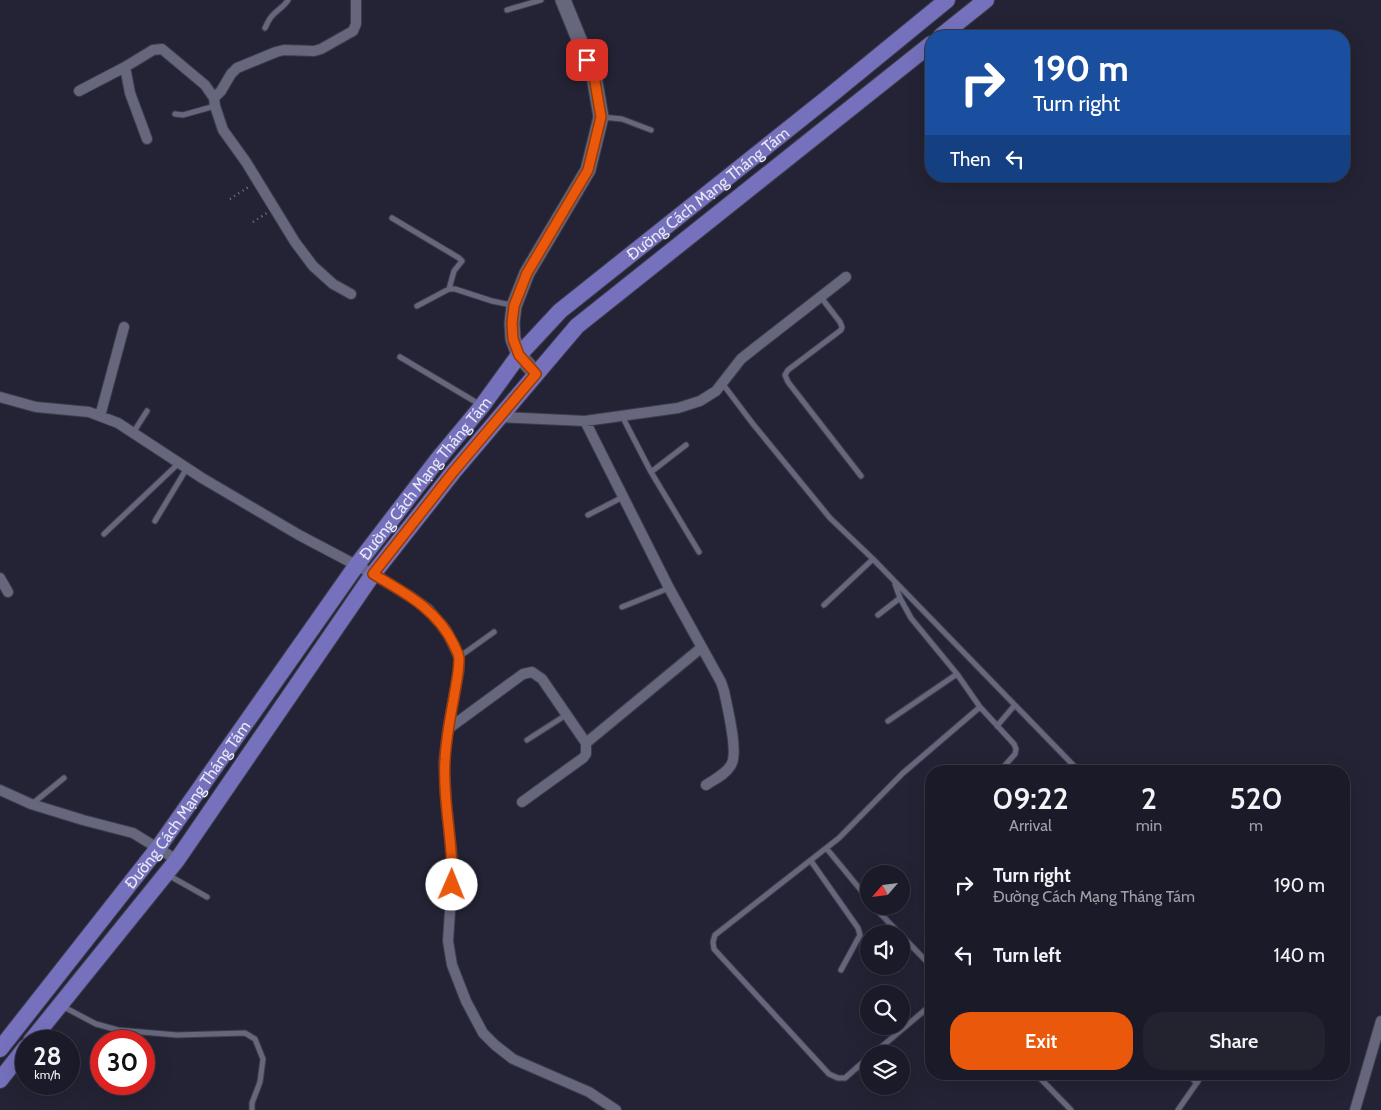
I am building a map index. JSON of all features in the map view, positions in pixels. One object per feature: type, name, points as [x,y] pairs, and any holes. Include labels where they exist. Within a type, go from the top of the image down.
[{"type":"main road","points":[[536,374],[519,355],[513,339],[514,306],[527,273],[588,170],[601,117],[594,76],[563,0]]},
{"type":"main road","points":[[948,30],[986,0]]},
{"type":"main road","name":"Đường Cách Mạng Tháng Tám","points":[[0,1049],[158,848],[356,566],[438,459],[482,406],[519,355],[560,311],[826,99],[940,2]]},
{"type":"main road","name":"Đường Cách Mạng Tháng Tám","points":[[42,1030],[176,860],[373,574],[454,471],[577,326],[925,49]]},
{"type":"main road","points":[[69,960],[86,974]]},
{"type":"main road","name":"Đường Cách Mạng Tháng Tám","points":[[0,1080],[15,1063]]},
{"type":"street","points":[[214,102],[231,74],[237,68],[284,50],[320,50],[353,31],[356,24],[356,0]]},
{"type":"street","points":[[79,91],[153,50],[162,49],[202,81],[214,102],[223,130],[246,162],[295,242],[313,266],[333,284],[351,294]]},
{"type":"street","points":[[125,67],[130,93],[147,139]]},
{"type":"street","points":[[500,417],[585,421],[678,408],[700,401],[716,390],[741,360],[846,276]]},
{"type":"street","points":[[100,416],[124,327]]},
{"type":"street","points":[[0,397],[36,407],[89,412],[118,423],[183,466],[299,535],[411,596],[428,609],[446,630],[459,656],[459,670],[444,762],[453,866],[448,941],[452,964],[466,1001],[483,1033],[494,1045],[513,1059],[589,1092],[616,1110]]},
{"type":"street","points":[[585,421],[724,690],[734,750],[732,764],[726,772],[706,785]]},
{"type":"street","points":[[0,578],[8,592]]},
{"type":"street","points":[[586,743],[701,648]]},
{"type":"street","points":[[448,729],[523,674],[532,672],[542,679],[586,743],[586,754],[522,802]]},
{"type":"street","points":[[0,790],[31,804],[133,833],[176,860]]},
{"type":"street","points":[[1355,1110],[1381,1021]]},
{"type":"lane","points":[[265,28],[272,15],[280,10],[288,0]]},
{"type":"lane","points":[[507,10],[540,0]]},
{"type":"lane","points":[[175,114],[183,115],[214,102]]},
{"type":"lane","points":[[601,117],[622,119],[651,130]]},
{"type":"lane","points":[[392,218],[462,261],[454,271],[449,289]]},
{"type":"lane","points":[[417,306],[449,289],[455,289],[514,306]]},
{"type":"lane","points":[[820,296],[842,327],[788,370],[785,375],[788,382],[861,476]]},
{"type":"lane","points":[[400,357],[482,406]]},
{"type":"lane","points":[[722,383],[830,518],[873,558],[1073,765]]},
{"type":"lane","points":[[133,432],[147,411]]},
{"type":"lane","points":[[622,416],[651,472],[698,552]]},
{"type":"lane","points":[[651,472],[686,445]]},
{"type":"lane","points":[[155,521],[183,466]]},
{"type":"lane","points":[[104,534],[183,466]]},
{"type":"lane","points":[[588,515],[624,497]]},
{"type":"lane","points":[[824,605],[873,558]]},
{"type":"lane","points":[[894,580],[900,598],[911,618],[957,674],[980,707],[1014,744],[1015,754],[1005,765]]},
{"type":"lane","points":[[622,607],[670,588]]},
{"type":"lane","points":[[878,615],[900,598]]},
{"type":"lane","points":[[459,656],[494,632]]},
{"type":"lane","points":[[888,721],[957,674]]},
{"type":"lane","points":[[997,726],[1014,706]]},
{"type":"lane","points":[[860,1065],[845,1078],[838,1078],[829,1074],[714,950],[715,934],[827,849],[903,773],[980,707]]},
{"type":"lane","points":[[527,740],[567,715]]},
{"type":"lane","points":[[31,804],[64,778]]},
{"type":"lane","points":[[827,849],[860,889]]},
{"type":"lane","points":[[811,861],[858,928],[860,935],[841,970]]},
{"type":"lane","points":[[165,874],[207,897]]},
{"type":"lane","points":[[882,915],[892,925]]},
{"type":"lane","points":[[910,944],[925,960]]},
{"type":"lane","points":[[61,1005],[96,1024],[118,1030],[177,1035],[245,1033],[255,1039],[263,1059],[260,1082],[252,1103],[252,1110]]},
{"type":"lane","points":[[884,1045],[925,1010]]},
{"type":"lane","points":[[1042,1080],[1071,1110]]},
{"type":"lane","points":[[1194,1080],[1197,1083]]},
{"type":"lane","points":[[1178,1110],[1199,1080]]},
{"type":"path","points":[[230,199],[258,181]]},
{"type":"path","points":[[253,222],[275,209]]},
{"type":"route","points":[[452,885],[453,866],[444,762],[459,670],[459,656],[446,630],[428,609],[411,596],[373,574],[454,471],[536,374],[519,355],[513,339],[514,306],[527,273],[588,170],[601,117],[594,76],[587,60]]}]
